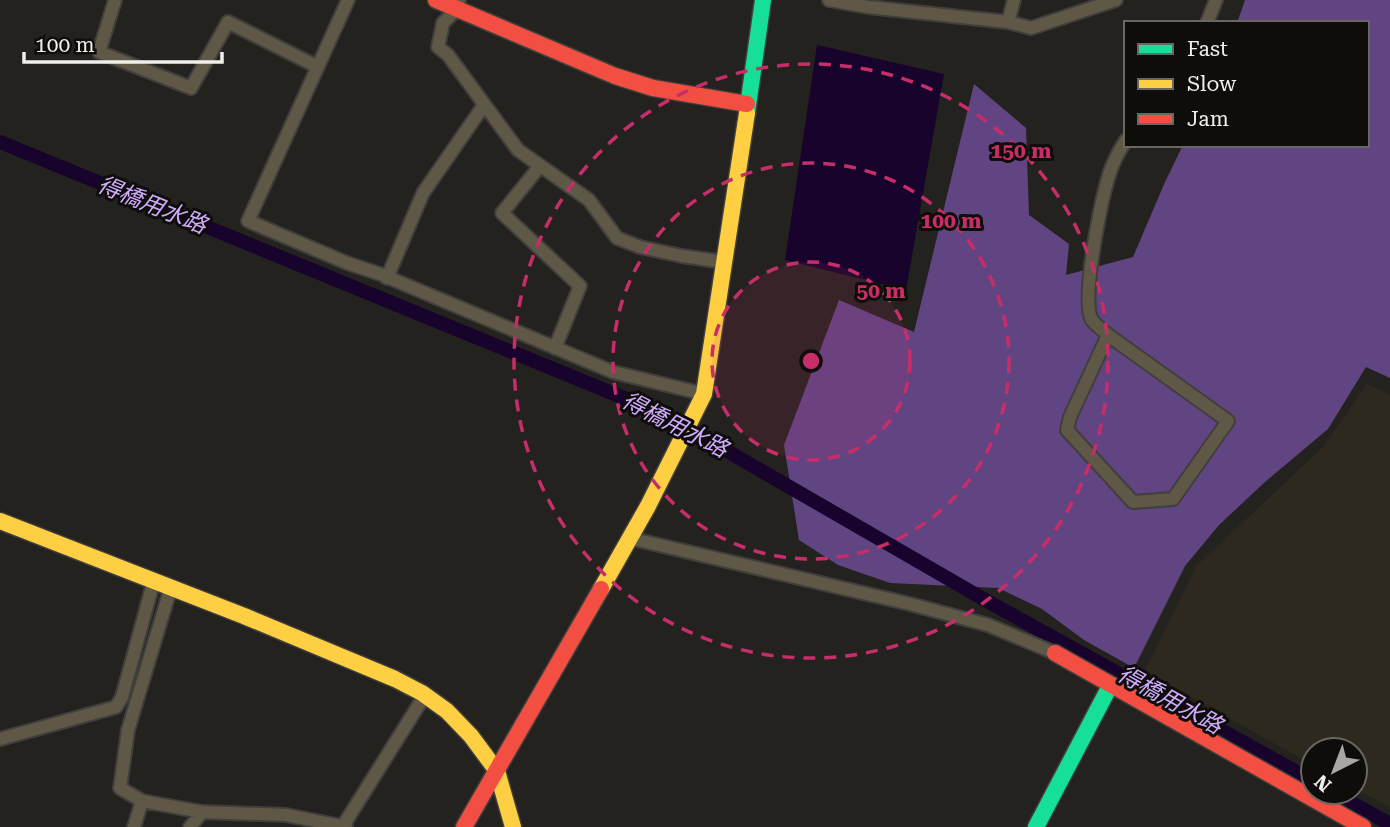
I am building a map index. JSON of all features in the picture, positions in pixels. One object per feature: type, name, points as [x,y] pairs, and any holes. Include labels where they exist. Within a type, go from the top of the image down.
[{"type":"street","points":[[115,0],[99,52],[191,88],[228,22],[318,67]]},
{"type":"street","points":[[348,0],[248,221],[613,372],[704,394]]},
{"type":"street","points":[[436,0],[458,4],[623,79],[653,88],[747,104]]},
{"type":"street","points":[[464,827],[629,538],[704,394],[763,0]]},
{"type":"street","points":[[829,0],[868,7],[1008,22],[1031,28],[1116,0]]},
{"type":"street","points":[[1008,22],[1014,0]]},
{"type":"street","points":[[1208,21],[1216,0]]},
{"type":"street","points":[[458,4],[443,23],[439,47],[448,55],[518,150],[589,200],[617,238],[671,254],[724,262]]},
{"type":"street","points":[[387,278],[423,193],[484,105]]},
{"type":"street","points":[[1108,335],[1070,417],[1068,430],[1133,502],[1173,499],[1228,421],[1091,320],[1088,298],[1094,249],[1108,177],[1124,143]]},
{"type":"street","points":[[540,166],[502,213],[579,286],[555,348]]},
{"type":"street","points":[[0,521],[395,678],[425,695],[447,711],[471,736],[497,771],[513,827]]},
{"type":"street","points":[[629,538],[988,625],[1055,653],[1363,827]]},
{"type":"street","points":[[0,739],[116,707],[122,696],[154,580]]},
{"type":"street","points":[[171,587],[128,730],[120,788],[142,801],[202,812],[344,827],[425,695]]},
{"type":"street","points":[[1035,827],[1110,685]]},
{"type":"street","points":[[134,827],[142,801]]},
{"type":"street","points":[[190,827],[202,812]]},
{"type":"shaded area","points":[[1245,0],[1390,0],[1390,378],[1366,367],[1328,429],[1219,525],[1185,566],[1134,668],[1084,640],[1042,609],[998,588],[890,583],[838,565],[799,540],[784,445],[839,300],[914,332],[974,84],[1026,128],[1029,215],[1069,244],[1066,275],[1133,257],[1182,147],[1369,147],[1369,21],[1238,21]]},
{"type":"shaded area","points":[[817,45],[944,74],[906,290],[785,260]]},
{"type":"shaded area","points":[[1367,384],[1390,395],[1390,808],[1369,796],[1369,736],[1299,736],[1299,757],[1145,671],[1196,566],[1323,447]]},
{"type":"waterway","name":"得橋用水路","points":[[0,142],[663,414],[987,601],[1299,773]]},
{"type":"waterway","name":"得橋用水路","points":[[1357,806],[1390,824]]},
{"type":"traffic: fast","points":[[747,113],[763,0]]},
{"type":"traffic: fast","points":[[1036,827],[1110,686]]},
{"type":"traffic: slow","points":[[601,589],[648,506],[704,394],[747,113]]},
{"type":"traffic: slow","points":[[0,521],[244,616],[395,679],[422,693],[447,711],[471,736],[497,771],[513,827]]},
{"type":"traffic: jam","points":[[436,0],[615,76],[653,88],[747,104]]},
{"type":"traffic: jam","points":[[464,827],[601,589]]},
{"type":"traffic: jam","points":[[1055,653],[1363,827]]}]
